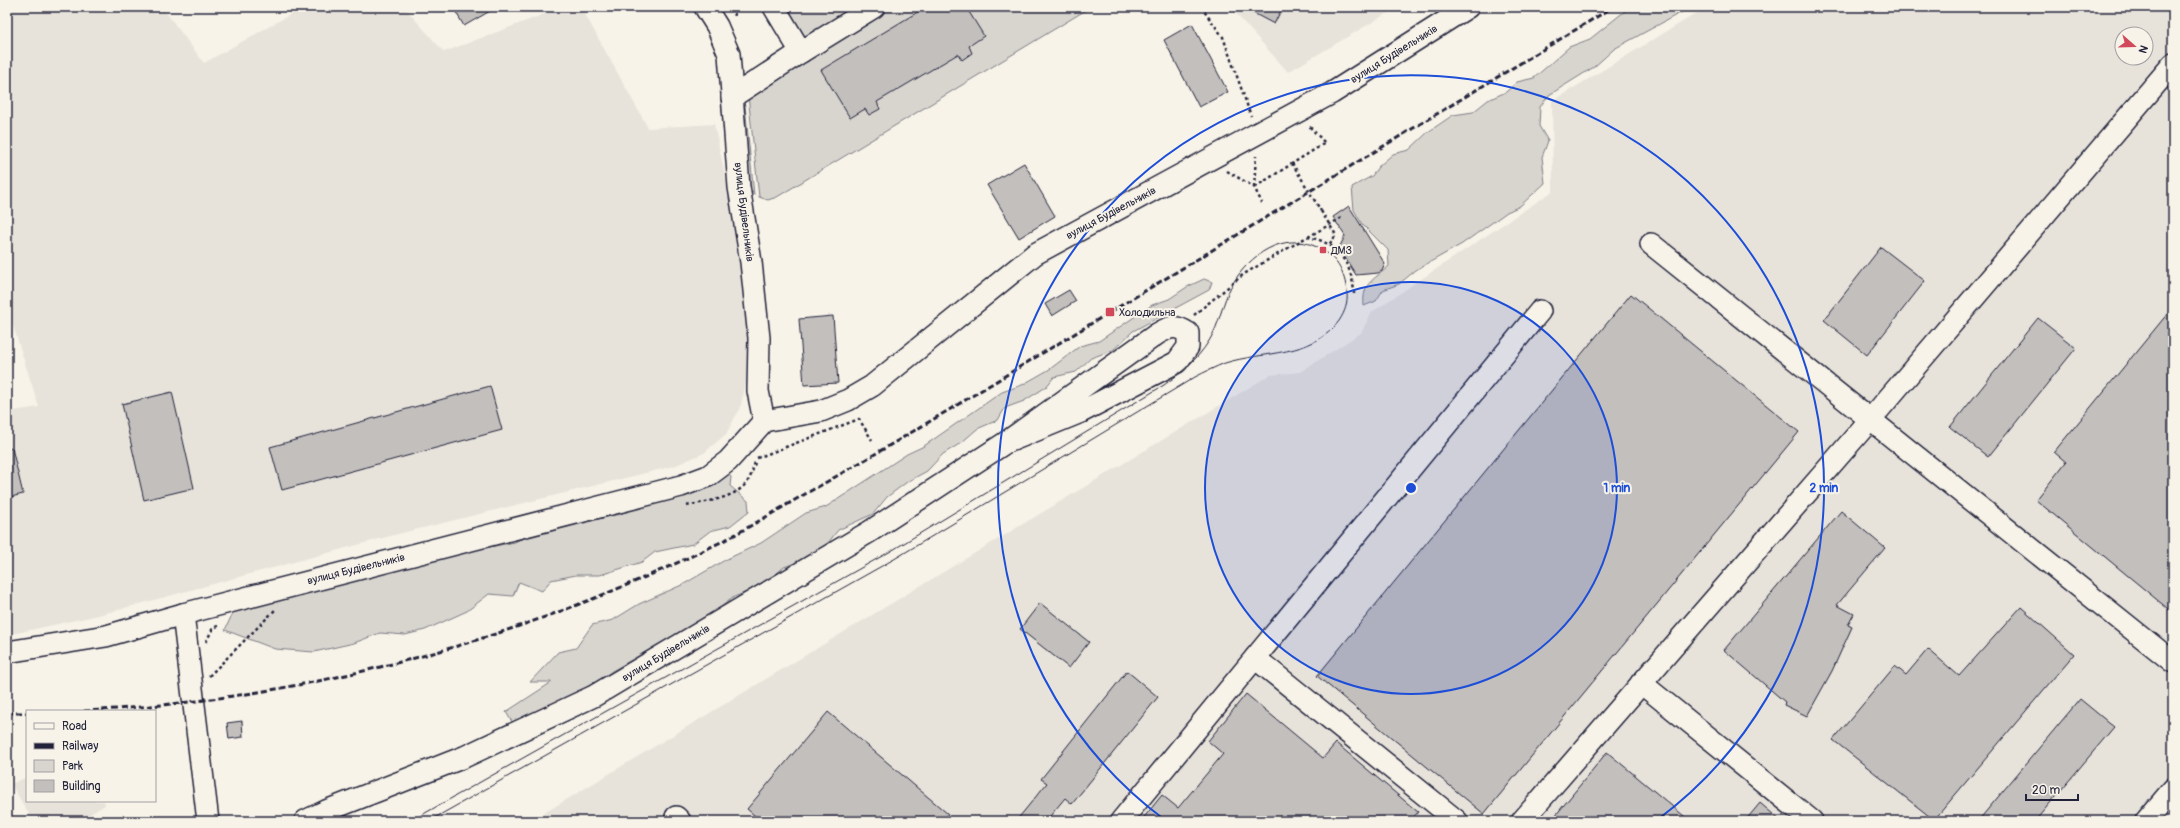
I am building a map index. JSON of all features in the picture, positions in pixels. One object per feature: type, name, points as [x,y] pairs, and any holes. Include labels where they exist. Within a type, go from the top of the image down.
[{"type":"street","points":[[774,7],[801,52]]},
{"type":"street","points":[[732,97],[874,7]]},
{"type":"street","name":"вулиця Будівельників","points":[[7,652],[106,636],[182,614],[681,486],[708,476],[728,461],[764,421],[821,411],[848,400],[872,386],[1035,254],[1332,93],[1468,7]]},
{"type":"street","name":"вулиця Будівельників","points":[[715,10],[729,54],[739,187],[751,262],[759,338],[758,391],[764,421]]},
{"type":"street","points":[[1522,821],[1870,420],[2173,64]]},
{"type":"street","points":[[1651,244],[2173,662]]},
{"type":"street","points":[[1121,821],[1540,311]]},
{"type":"street","name":"вулиця Будівельників","points":[[306,821],[326,811],[464,757],[594,696],[869,532],[1005,443],[1170,326],[1180,327],[1188,333],[1188,347],[1177,362],[1081,412],[1005,443]]},
{"type":"street","points":[[182,614],[208,821]]},
{"type":"street","points":[[1255,658],[1457,821]]},
{"type":"street","points":[[1641,683],[1812,821]]},
{"type":"street","points":[[2146,821],[2173,789]]},
{"type":"path","points":[[1201,7],[1223,37],[1258,133],[1254,187],[1262,203]]},
{"type":"path","points":[[1254,187],[1325,143]]},
{"type":"path","points":[[1209,160],[1254,187]]},
{"type":"path","points":[[1292,163],[1336,235],[1329,245]]},
{"type":"path","points":[[1180,327],[1244,274],[1340,218]]},
{"type":"path","points":[[1307,237],[1317,238],[1339,252],[1346,262],[1354,283],[1354,294]]},
{"type":"path","points":[[859,419],[872,440]]},
{"type":"path","points":[[685,506],[723,497],[739,490],[748,480],[756,458]]},
{"type":"path","points":[[208,669],[209,677],[276,609],[268,611]]},
{"type":"path","points":[[205,646],[213,628],[221,624]]},
{"type":"shaded area","points":[[7,7],[162,7],[204,63],[304,7],[404,7],[444,52],[563,7],[581,7],[648,128],[714,124],[746,272],[751,345],[747,380],[740,408],[726,434],[704,453],[674,466],[398,534],[99,615],[7,635],[7,412],[39,407],[7,307]]},
{"type":"shaded area","points":[[1230,7],[1398,7],[1288,72]]},
{"type":"shaded area","points":[[1707,7],[2173,7],[2173,821],[531,821],[1270,375],[1300,372],[1361,333],[1372,312],[1553,191],[1552,101]]},
{"type":"shaded area","points":[[26,777],[26,802],[104,802],[105,805],[79,821],[33,821],[11,784]]},
{"type":"green space","points":[[785,7],[858,7],[806,37],[801,34]]},
{"type":"green space","points":[[889,7],[920,7],[923,9],[926,7],[1091,7],[777,197],[768,200],[759,197],[748,95],[750,92]]},
{"type":"green space","points":[[1630,7],[1691,7],[1614,49],[1594,67],[1549,95],[1540,107],[1539,126],[1548,141],[1542,157],[1545,183],[1520,206],[1507,212],[1462,244],[1416,270],[1399,284],[1383,290],[1376,301],[1364,306],[1364,298],[1367,287],[1389,266],[1388,250],[1362,224],[1354,210],[1352,187],[1372,176],[1378,167],[1393,154],[1409,150],[1428,132],[1453,115],[1473,112],[1488,100],[1506,92],[1517,82],[1534,78],[1569,47],[1590,39]]},
{"type":"green space","points":[[743,105],[745,105],[754,195],[750,188]]},
{"type":"green space","points":[[1204,279],[1212,282],[1209,290],[1133,331],[1113,350],[1091,358],[1076,372],[1054,377],[1046,387],[1024,401],[1005,408],[998,420],[977,429],[961,443],[943,454],[927,471],[907,482],[887,497],[873,514],[838,530],[828,543],[807,559],[784,567],[762,586],[734,597],[692,629],[665,641],[612,671],[587,689],[552,707],[512,722],[506,712],[552,682],[530,682],[558,652],[576,648],[592,625],[613,620],[639,604],[684,584],[725,560],[761,543],[806,513],[826,507],[907,454],[924,446],[1002,392],[1022,385],[1050,369],[1080,346],[1099,341],[1152,305],[1169,299],[1187,287]]},
{"type":"green space","points":[[727,472],[731,477],[730,486],[748,501],[749,511],[730,526],[710,531],[693,544],[655,552],[642,562],[600,575],[576,575],[551,580],[542,591],[519,582],[513,596],[489,594],[467,611],[425,630],[405,635],[380,633],[354,643],[314,652],[275,649],[225,630],[235,608],[462,549],[475,550],[515,542],[540,528],[611,513],[619,515],[637,505]]},
{"type":"building","points":[[453,7],[497,7],[464,26]]},
{"type":"building","points":[[926,7],[966,7],[984,36],[969,46],[972,53],[962,60],[958,54],[877,102],[880,109],[869,115],[865,109],[850,118],[821,70]]},
{"type":"building","points":[[1242,7],[1283,7],[1274,24]]},
{"type":"building","points":[[1192,24],[1228,92],[1199,107],[1164,40]]},
{"type":"building","points":[[1024,163],[1055,216],[1019,238],[987,185]]},
{"type":"building","points":[[1349,206],[1385,264],[1382,271],[1378,273],[1356,275],[1339,248],[1345,236],[1333,217]]},
{"type":"building","points":[[1881,247],[1925,281],[1867,355],[1824,320]]},
{"type":"building","points":[[1069,290],[1076,301],[1052,316],[1045,304]]},
{"type":"building","points":[[1631,294],[1799,432],[1484,814],[1317,676]]},
{"type":"building","points":[[2173,307],[2173,613],[2036,500],[2066,462],[2054,452]]},
{"type":"building","points":[[833,316],[838,383],[804,385],[799,319]]},
{"type":"building","points":[[2038,318],[2076,348],[1988,457],[1950,427]]},
{"type":"building","points":[[490,386],[502,430],[282,490],[270,447]]},
{"type":"building","points":[[172,392],[194,488],[144,500],[122,404]]},
{"type":"building","points":[[12,448],[23,494],[7,498],[7,449]]},
{"type":"building","points":[[1841,511],[1885,548],[1837,605],[1854,614],[1848,625],[1852,627],[1832,671],[1807,716],[1784,705],[1785,702],[1724,650]]},
{"type":"building","points":[[1040,603],[1089,642],[1069,668],[1020,629]]},
{"type":"building","points":[[2021,607],[2074,654],[1934,820],[1833,740],[1895,666],[1906,675],[1928,649],[1959,676]]},
{"type":"building","points":[[1127,671],[1158,697],[1072,804],[1065,798],[1046,821],[1016,821],[1047,783],[1041,779]]},
{"type":"building","points":[[1246,694],[1323,758],[1336,743],[1418,812],[1410,821],[1141,821],[1162,795],[1178,808],[1223,754],[1208,741]]},
{"type":"building","points":[[2080,699],[2114,727],[2035,821],[1978,821]]},
{"type":"building","points":[[828,712],[948,814],[942,821],[761,821],[747,809]]},
{"type":"building","points":[[242,721],[243,737],[229,739],[227,723]]},
{"type":"building","points":[[1607,752],[1690,821],[1551,821]]},
{"type":"building","points":[[1760,803],[1781,821],[1745,821]]},
{"type":"tram line","points":[[411,821],[891,551],[1164,385],[1189,365],[1204,348],[1213,334],[1232,285],[1239,274],[1257,256],[1268,249],[1280,244],[1292,242],[1304,243],[1317,247],[1329,255],[1342,272],[1346,285],[1346,307],[1339,321],[1328,333],[1316,341],[1302,347],[1286,351],[1225,363],[1195,377],[896,558],[429,821]]},
{"type":"railway","points":[[96,710],[168,704],[251,693],[332,678],[413,658],[493,635],[571,607],[649,576],[725,540],[881,451],[1613,7]]},
{"type":"railway","points":[[7,713],[26,713]]},
{"type":"place","name":"ДМЗ","points":[[1323,250]]},
{"type":"place","name":"Холодильна","points":[[1110,312]]}]
